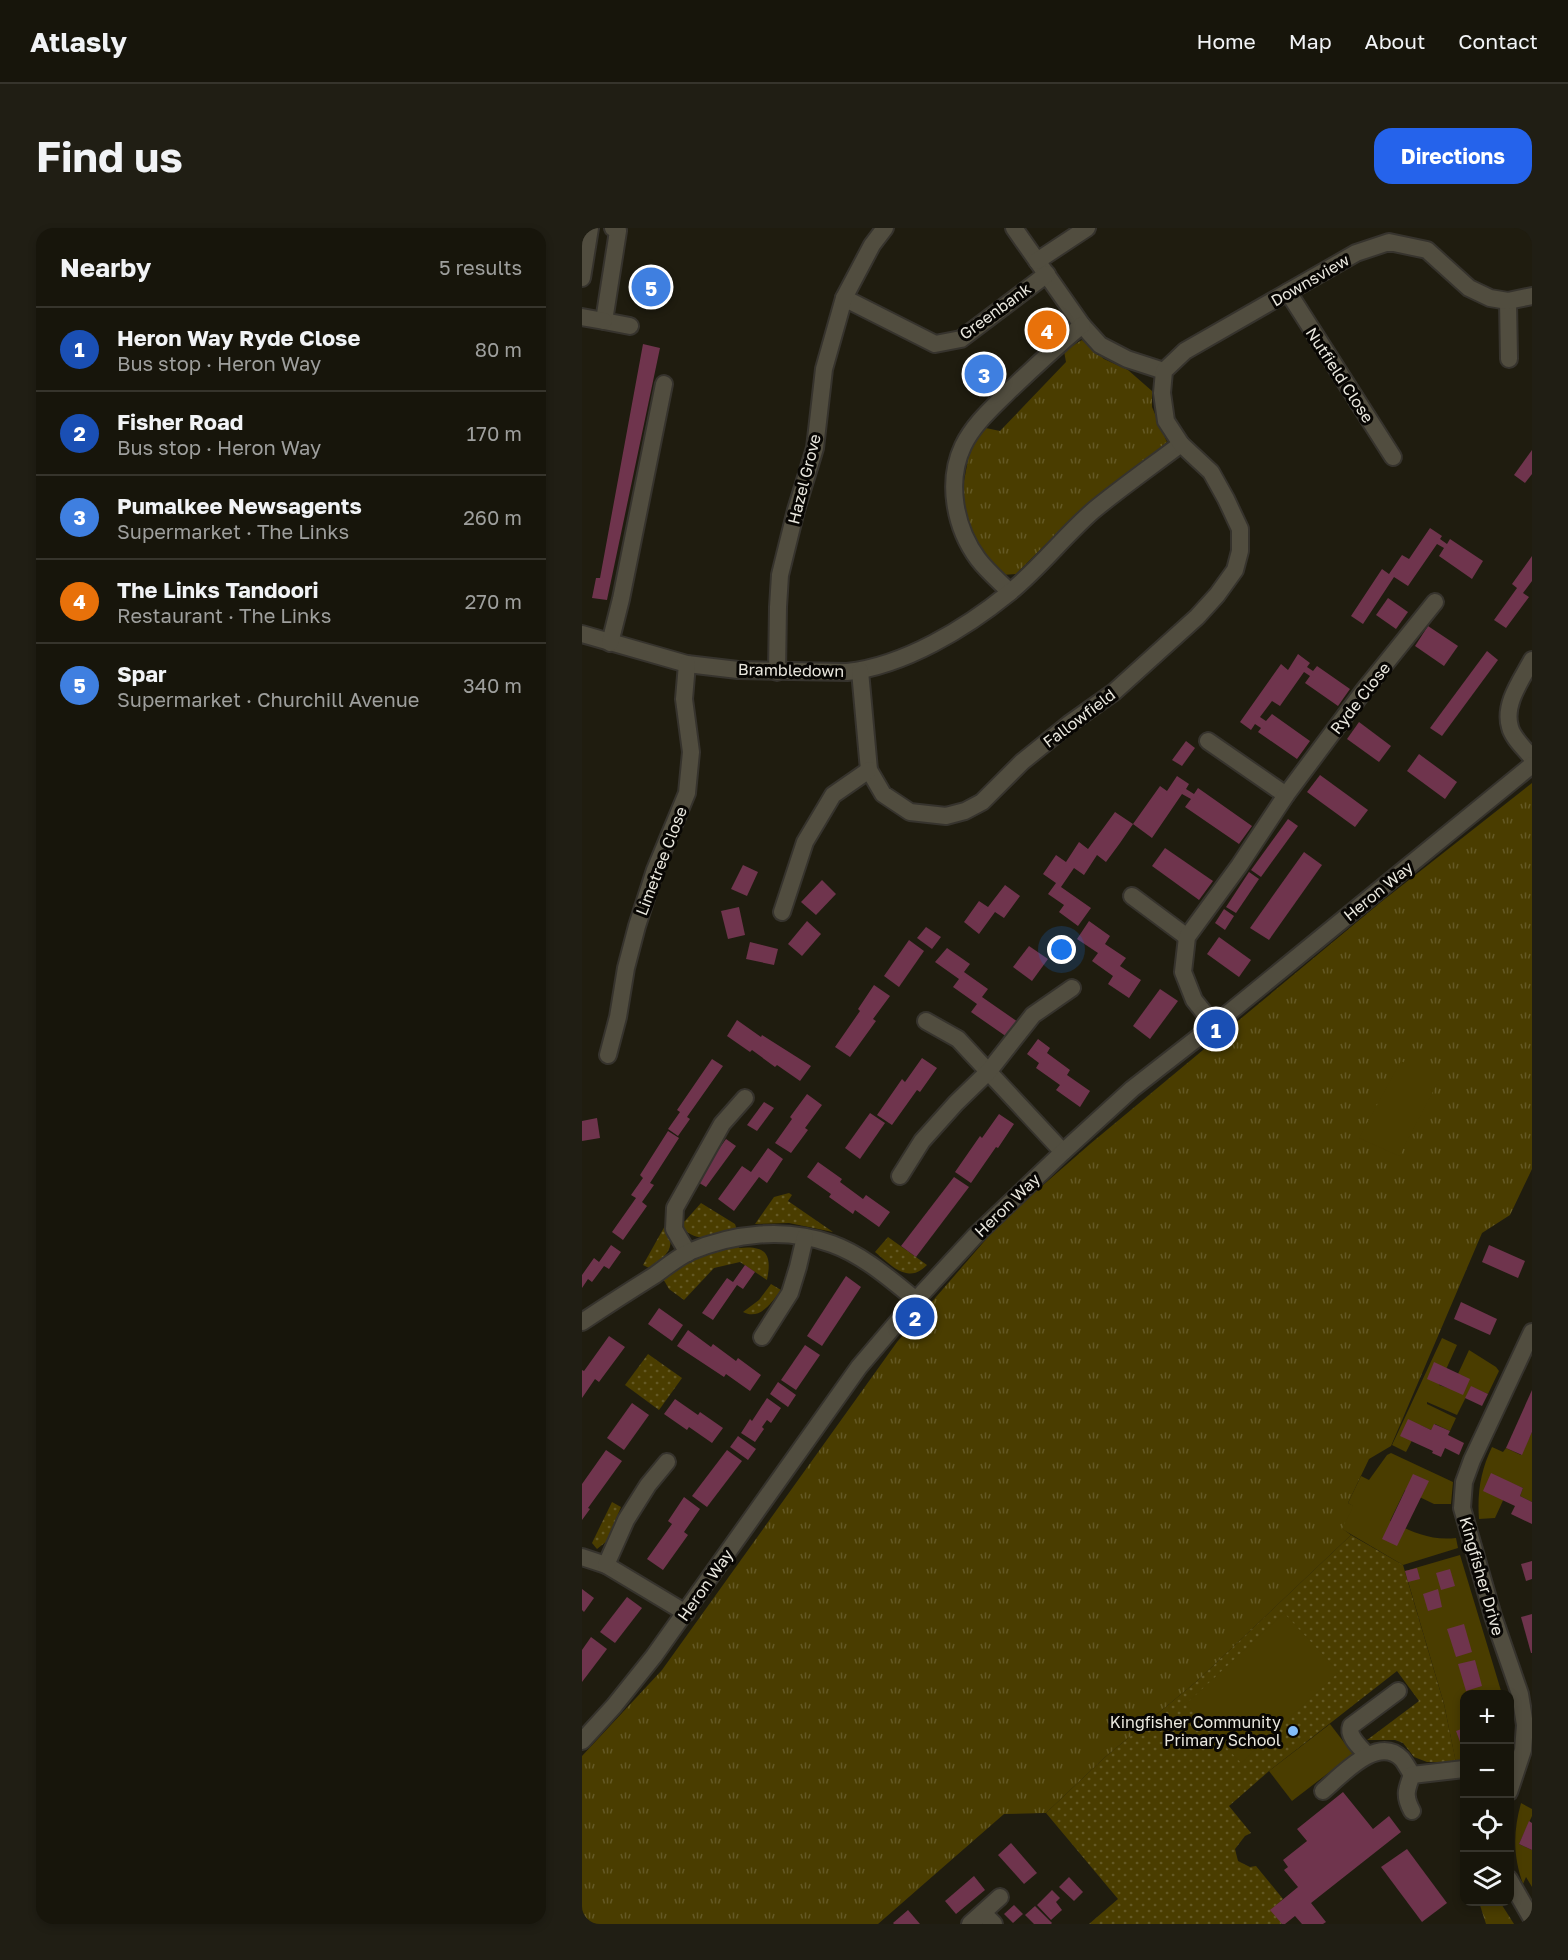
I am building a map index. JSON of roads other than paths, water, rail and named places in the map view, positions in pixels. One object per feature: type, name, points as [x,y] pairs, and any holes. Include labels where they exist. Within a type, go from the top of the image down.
[{"type":"street","points":[[582,278],[584,251],[590,228]]},
{"type":"street","points":[[604,321],[618,231],[614,228]]},
{"type":"street","name":"Hazel Grove","points":[[777,672],[780,575],[796,510],[815,448],[824,369],[844,298],[872,245],[885,228]]},
{"type":"street","points":[[1014,228],[1082,325],[1100,345],[1127,359],[1164,371],[1162,393],[1166,421],[1181,444]]},
{"type":"street","name":"Greenbank","points":[[844,298],[935,344],[961,339],[1087,228]]},
{"type":"street","name":"Downsview","points":[[1164,371],[1185,351],[1356,253],[1389,242],[1427,250],[1469,288],[1490,298],[1508,301],[1532,297]]},
{"type":"street","name":"Nutfield Close","points":[[1288,292],[1393,457]]},
{"type":"street","points":[[1508,301],[1509,359]]},
{"type":"street","points":[[582,317],[630,326]]},
{"type":"street","points":[[1010,592],[978,558],[958,520],[954,492],[956,468],[963,445],[983,416],[1082,325]]},
{"type":"street","points":[[610,643],[664,384]]},
{"type":"street","name":"Brambledown","points":[[582,634],[687,664],[738,670],[777,672],[860,670],[904,657],[954,632],[1010,592],[1093,511],[1181,444]]},
{"type":"street","name":"Fallowfield","points":[[860,670],[869,770],[883,794],[910,812],[946,816],[965,811],[982,802],[1022,762],[1114,692],[1197,617],[1235,570],[1240,551],[1240,529],[1211,472],[1181,444]]},
{"type":"street","name":"Ryde Close","points":[[1214,1025],[1194,1000],[1183,972],[1187,937],[1239,866],[1286,795],[1365,689],[1435,602]]},
{"type":"street","points":[[1532,660],[1515,691],[1508,711],[1510,728],[1532,758]]},
{"type":"street","name":"Limetree Close","points":[[608,1055],[637,926],[656,870],[687,793],[691,752],[684,699],[687,664]]},
{"type":"street","points":[[1208,741],[1286,795]]},
{"type":"street","name":"Heron Way","points":[[582,1741],[637,1678],[686,1613],[859,1367],[975,1236],[1132,1089],[1214,1025],[1532,765]]},
{"type":"street","points":[[782,912],[806,842],[833,795],[869,770]]},
{"type":"street","points":[[1132,896],[1187,937]]},
{"type":"street","points":[[900,1176],[922,1141],[989,1071],[1033,1015],[1072,988]]},
{"type":"street","points":[[926,1021],[958,1039],[1063,1152]]},
{"type":"street","points":[[688,1253],[674,1229],[675,1208],[722,1124],[745,1098]]},
{"type":"street","points":[[582,1322],[688,1253],[732,1238],[772,1233],[805,1237],[833,1244],[857,1256],[916,1300]]},
{"type":"street","points":[[762,1336],[790,1293],[805,1237]]},
{"type":"street","name":"Kingfisher Drive","points":[[1514,1774],[1523,1750],[1525,1725],[1520,1694],[1493,1616],[1462,1508],[1464,1482],[1472,1460],[1527,1354],[1532,1332]]},
{"type":"street","points":[[606,1565],[626,1520],[648,1485],[667,1462]]},
{"type":"street","points":[[582,1557],[606,1565],[686,1613]]},
{"type":"street","points":[[1367,1755],[1349,1730],[1351,1726],[1398,1690]]},
{"type":"street","points":[[1323,1791],[1367,1755],[1383,1750],[1401,1758],[1412,1775]]},
{"type":"street","points":[[1412,1775],[1460,1769]]},
{"type":"street","points":[[1412,1775],[1406,1791],[1412,1811]]},
{"type":"street","points":[[1514,1888],[1532,1919]]},
{"type":"street","points":[[970,1924],[989,1918],[1000,1897]]},
{"type":"place","name":"Spar","points":[[651,287]]},
{"type":"place","name":"The Links Tandoori","points":[[1047,330]]},
{"type":"place","name":"Pumalkee Newsagents","points":[[984,374]]},
{"type":"place","name":"Heron Way Ryde Close","points":[[1216,1029]]},
{"type":"place","name":"Fisher Road","points":[[915,1317]]},
{"type":"place","name":"Kingfisher Community Primary School","points":[[1293,1731]]}]
